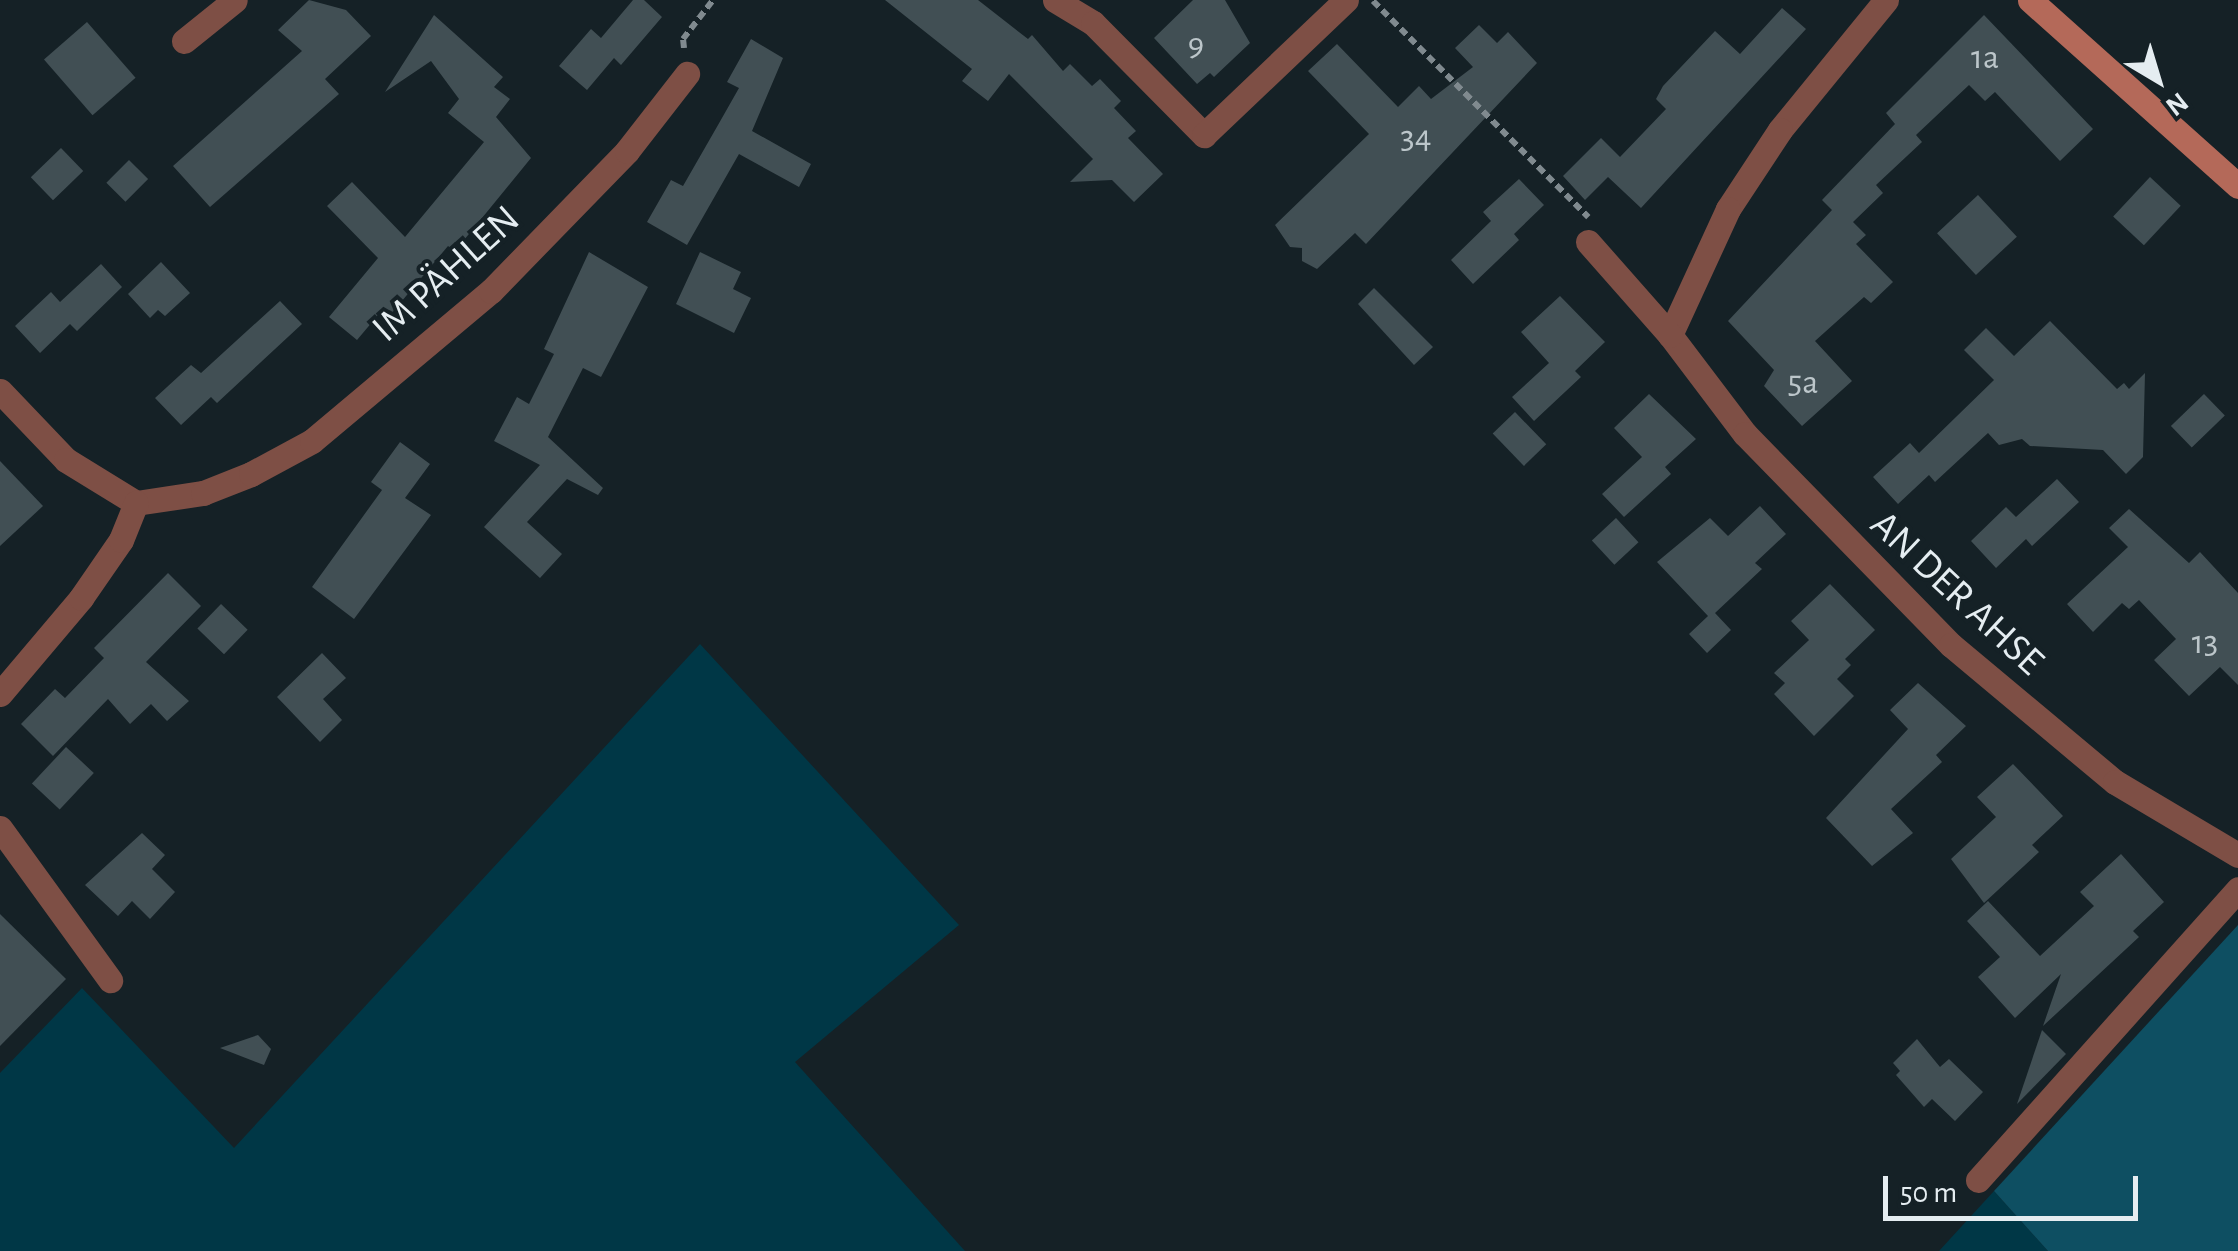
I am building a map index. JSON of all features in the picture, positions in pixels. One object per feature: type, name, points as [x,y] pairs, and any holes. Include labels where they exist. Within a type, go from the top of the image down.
[{"type":"main road","points":[[2030,0],[2238,186]]},
{"type":"street","points":[[184,41],[235,0]]},
{"type":"street","points":[[1055,0],[1093,23],[1204,135],[1346,0]]},
{"type":"street","points":[[1670,335],[1728,209],[1780,130],[1886,0]]},
{"type":"street","name":"IM PÄHLEN","points":[[136,503],[203,493],[312,441],[491,291],[628,151],[686,74]]},
{"type":"street","name":"AN DER AHSE","points":[[1588,242],[1670,335],[1745,434],[1950,644],[2115,782],[2238,855]]},
{"type":"street","points":[[0,390],[66,460],[136,503],[121,540],[82,598],[0,694]]},
{"type":"street","points":[[0,828],[110,980]]},
{"type":"street","points":[[1978,1180],[2238,889]]},
{"type":"path","points":[[686,74],[682,39],[713,0]]},
{"type":"path","points":[[1372,0],[1588,212],[1588,242]]},
{"type":"shaded area","points":[[700,644],[959,925],[795,1062],[965,1251],[0,1251],[0,1073],[82,988],[234,1148]]},
{"type":"shaded area","points":[[2238,925],[2238,1251],[2048,1251],[1994,1191]]},
{"type":"shaded area","points":[[1994,1191],[2048,1251],[1939,1251]]},
{"type":"building","points":[[309,0],[346,10],[371,36],[325,79],[339,94],[210,207],[173,166],[302,51],[278,30]]},
{"type":"building","points":[[633,0],[644,0],[662,17],[621,65],[614,58],[587,90],[559,66],[591,29],[601,38]]},
{"type":"building","points":[[885,0],[978,0],[1028,39],[1032,35],[1063,71],[1070,64],[1092,86],[1100,79],[1121,101],[1114,108],[1136,131],[1128,138],[1163,174],[1134,202],[1112,180],[1070,182],[1093,159],[1009,74],[988,101],[962,81],[972,69]]},
{"type":"building","points":[[1193,0],[1225,0],[1250,43],[1214,77],[1210,73],[1197,84],[1154,38]]},
{"type":"building","points":[[1782,8],[1806,29],[1641,208],[1608,177],[1585,200],[1563,176],[1601,138],[1620,157],[1666,109],[1656,99],[1663,86],[1715,31],[1740,54]]},
{"type":"building","points":[[434,15],[503,77],[494,87],[510,99],[496,117],[531,158],[455,251],[448,246],[391,314],[384,308],[357,340],[329,317],[378,258],[327,206],[352,182],[405,237],[484,142],[448,113],[459,99],[431,61],[385,92]]},
{"type":"building","points":[[1984,15],[2093,129],[2060,161],[1995,92],[1985,101],[1969,85],[1916,135],[1922,142],[1876,185],[1883,193],[1853,222],[1866,235],[1856,244],[1893,282],[1871,303],[1864,297],[1815,341],[1852,381],[1802,426],[1764,386],[1774,370],[1728,321],[1832,210],[1822,200],[1895,124],[1886,113]]},
{"type":"building","points":[[87,22],[136,78],[93,115],[44,59]]},
{"type":"building","points":[[1479,25],[1497,43],[1508,32],[1537,63],[1366,244],[1355,233],[1317,269],[1302,261],[1302,248],[1290,247],[1275,225],[1369,134],[1308,71],[1337,44],[1398,107],[1419,86],[1431,99],[1473,67],[1455,48]]},
{"type":"building","points":[[751,39],[783,58],[752,131],[811,164],[799,187],[739,154],[687,245],[647,222],[671,180],[683,186],[718,125],[739,88],[727,82]]},
{"type":"building","points":[[61,148],[83,171],[53,200],[31,177]]},
{"type":"building","points":[[129,160],[148,179],[125,202],[106,183]]},
{"type":"building","points":[[2150,177],[2181,206],[2144,245],[2113,216]]},
{"type":"building","points":[[1519,179],[1544,205],[1514,234],[1519,240],[1473,284],[1451,260],[1491,221],[1483,212]]},
{"type":"building","points":[[1978,195],[2017,237],[1976,275],[1937,233]]},
{"type":"building","points":[[589,252],[648,287],[601,377],[583,368],[548,437],[603,488],[598,495],[567,479],[527,522],[562,554],[540,578],[484,527],[540,465],[494,441],[517,397],[529,404],[554,354],[544,349]]},
{"type":"building","points":[[700,252],[741,272],[733,289],[751,298],[734,333],[676,304]]},
{"type":"building","points":[[161,262],[190,293],[165,316],[158,310],[150,318],[128,294]]},
{"type":"building","points":[[101,264],[122,287],[77,331],[70,324],[40,353],[15,326],[51,292],[60,302]]},
{"type":"building","points":[[1374,288],[1433,347],[1414,365],[1358,304]]},
{"type":"building","points":[[1560,296],[1605,342],[1575,371],[1581,377],[1534,421],[1512,397],[1549,363],[1521,332]]},
{"type":"building","points":[[280,301],[302,324],[217,403],[211,397],[181,425],[155,398],[191,365],[201,373]]},
{"type":"building","points":[[2050,321],[2117,389],[2124,383],[2129,389],[2145,373],[2143,457],[2126,474],[2103,450],[2030,446],[2022,439],[1999,445],[1988,433],[1935,482],[1929,475],[1898,504],[1873,477],[1910,443],[1919,453],[1994,380],[1964,350],[1986,328],[2014,356]]},
{"type":"building","points":[[1649,394],[1696,439],[1665,467],[1671,474],[1624,517],[1602,494],[1642,457],[1614,428]]},
{"type":"building","points":[[2204,394],[2225,416],[2192,448],[2171,426]]},
{"type":"building","points":[[1515,412],[1546,444],[1524,466],[1493,434]]},
{"type":"building","points":[[400,442],[430,464],[405,498],[431,515],[354,619],[312,587],[382,490],[371,482]]},
{"type":"building","points":[[0,461],[43,506],[0,546]]},
{"type":"building","points":[[2057,479],[2079,502],[2032,546],[2026,539],[1996,568],[1971,541],[2006,507],[2016,517]]},
{"type":"building","points":[[1760,506],[1786,534],[1755,563],[1762,569],[1715,613],[1731,630],[1707,653],[1689,634],[1708,616],[1657,562],[1710,518],[1728,536]]},
{"type":"building","points":[[2129,509],[2189,563],[2200,552],[2238,593],[2238,685],[2220,667],[2189,696],[2154,660],[2176,639],[2139,600],[2129,609],[2122,603],[2093,632],[2067,604],[2128,547],[2109,528]]},
{"type":"building","points":[[1616,518],[1639,542],[1614,565],[1592,541]]},
{"type":"building","points":[[168,573],[201,606],[146,662],[189,701],[167,721],[151,704],[130,724],[108,699],[53,756],[21,724],[55,689],[65,698],[104,658],[94,648]]},
{"type":"building","points":[[1830,584],[1875,630],[1845,659],[1851,665],[1837,679],[1854,696],[1814,736],[1774,694],[1785,683],[1774,673],[1809,640],[1791,621]]},
{"type":"building","points":[[221,604],[248,630],[224,654],[197,628]]},
{"type":"building","points":[[322,653],[346,678],[323,699],[342,720],[320,742],[277,697]]},
{"type":"building","points":[[1918,683],[1966,726],[1936,755],[1942,762],[1891,809],[1913,833],[1872,866],[1826,818],[1908,729],[1890,710]]},
{"type":"building","points":[[66,747],[94,773],[60,809],[32,784]]},
{"type":"building","points":[[2013,764],[2063,816],[2032,845],[2039,852],[1984,903],[1951,859],[1996,817],[1977,797]]},
{"type":"building","points":[[142,833],[165,855],[152,869],[175,892],[150,919],[132,901],[118,916],[85,885]]},
{"type":"building","points":[[2121,854],[2164,902],[2133,931],[2139,937],[2043,1026],[2061,974],[2015,1018],[1978,977],[2000,957],[1967,921],[1988,901],[2040,956],[2094,906],[2080,892]]},
{"type":"building","points":[[0,914],[66,979],[0,1046]]},
{"type":"building","points":[[2042,1030],[2066,1054],[2017,1104]]},
{"type":"building","points":[[258,1035],[271,1049],[264,1065],[220,1048]]},
{"type":"building","points":[[1917,1039],[1940,1067],[1949,1059],[1983,1092],[1955,1121],[1932,1099],[1924,1107],[1896,1075],[1900,1071],[1893,1063]]}]
